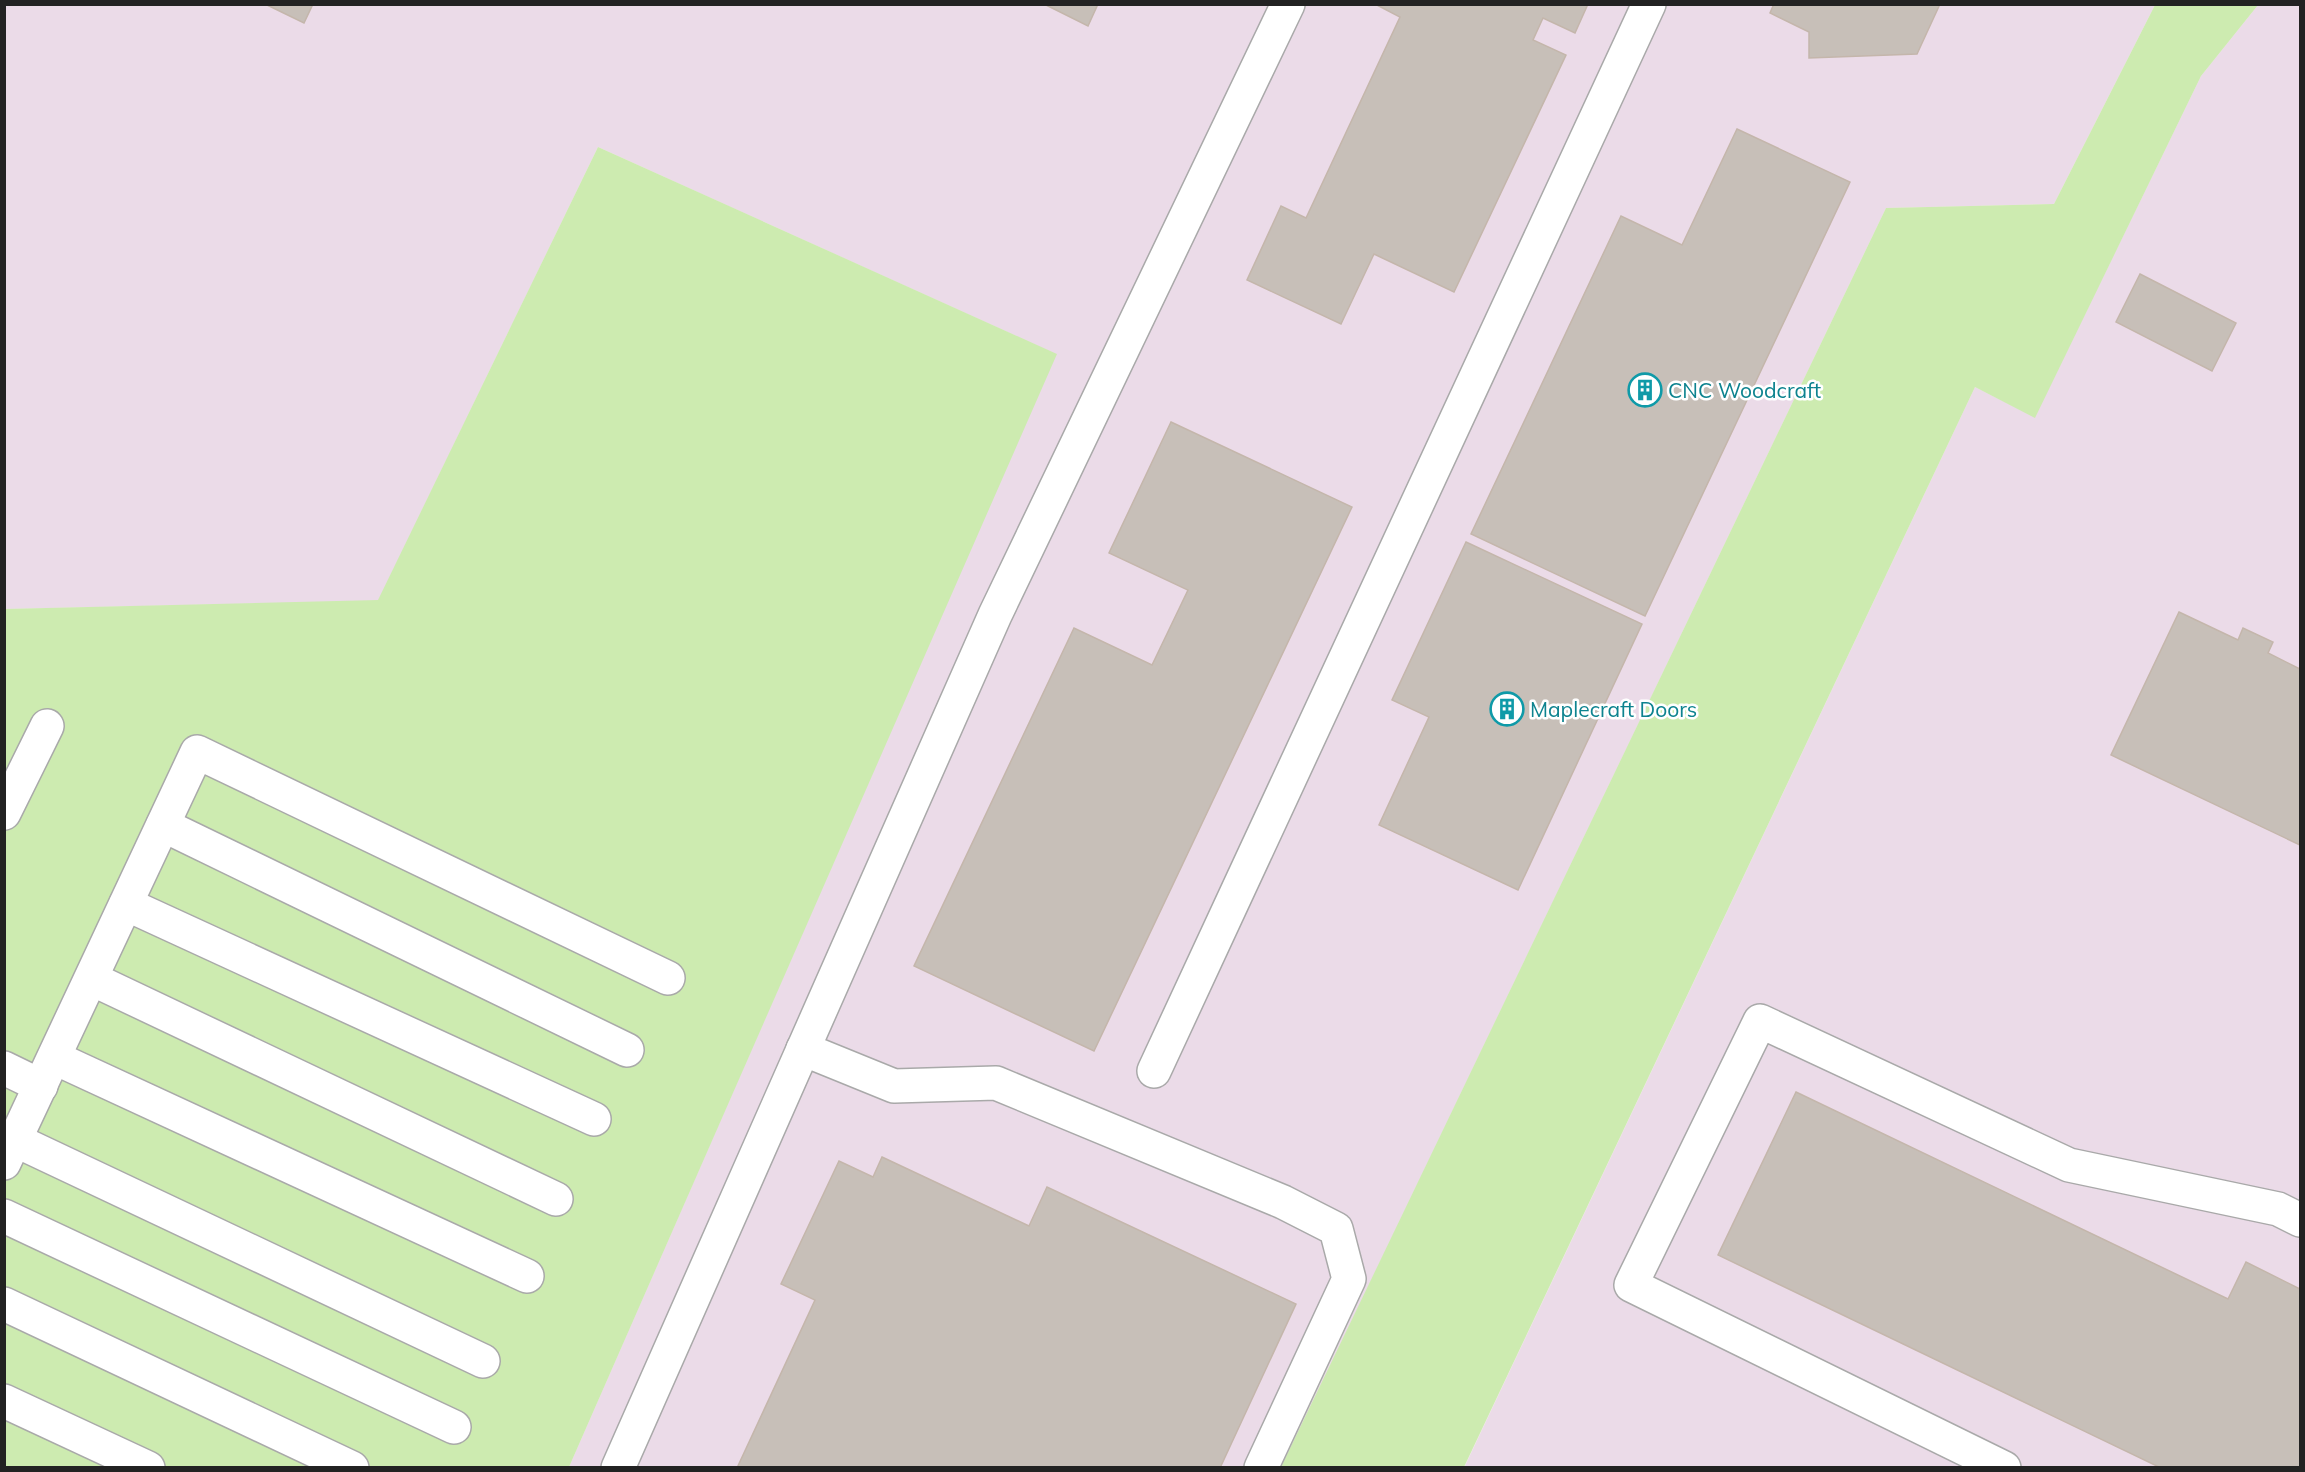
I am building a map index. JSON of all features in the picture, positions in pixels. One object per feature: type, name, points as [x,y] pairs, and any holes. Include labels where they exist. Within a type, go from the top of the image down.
[{"type":"lane","points":[[618,1467],[995,615],[1288,4]]},
{"type":"lane","points":[[1154,1071],[1649,4]]},
{"type":"lane","points":[[4,813],[47,726]]},
{"type":"lane","points":[[483,1361],[10,1152],[197,752],[668,978]]},
{"type":"lane","points":[[163,825],[627,1050]]},
{"type":"lane","points":[[126,904],[594,1119]]},
{"type":"lane","points":[[92,979],[556,1199]]},
{"type":"lane","points":[[2004,1467],[1631,1285],[1760,1021],[2069,1165],[2278,1209],[2301,1220]]},
{"type":"lane","points":[[803,1049],[894,1086],[996,1083],[1283,1202],[1336,1229],[1349,1279],[1262,1467]]},
{"type":"lane","points":[[4,1068],[48,1072],[527,1276]]},
{"type":"lane","points":[[4,1216],[454,1427]]},
{"type":"lane","points":[[4,1304],[352,1467]]},
{"type":"lane","points":[[4,1401],[148,1467]]},
{"type":"shaded area","points":[[4,5],[2155,5],[2054,204],[1886,208],[1281,1468],[569,1467],[1056,354],[598,147],[378,601],[5,609]]},
{"type":"shaded area","points":[[2258,5],[2300,5],[2300,1467],[1464,1468],[1975,387],[2035,417],[2201,76]]},
{"type":"green space","points":[[2155,5],[2258,5],[2201,76],[2035,418],[1975,387],[1464,1467],[1281,1467],[1886,208],[2054,204]]},
{"type":"green space","points":[[598,147],[1057,354],[569,1467],[5,1467],[4,609],[378,600]]},
{"type":"building","points":[[265,4],[313,4],[304,23]]},
{"type":"building","points":[[1044,4],[1098,4],[1088,26]]},
{"type":"building","points":[[1375,4],[1588,4],[1575,33],[1543,18],[1533,40],[1566,55],[1454,292],[1374,254],[1341,324],[1247,280],[1281,206],[1306,218],[1400,17]]},
{"type":"building","points":[[1774,4],[1940,4],[1917,54],[1809,58],[1809,32],[1770,13]]},
{"type":"building","name":"CNC Woodcraft","points":[[1737,129],[1850,182],[1645,616],[1471,534],[1621,216],[1682,245]]},
{"type":"building","points":[[2140,274],[2236,323],[2212,371],[2116,322]]},
{"type":"building","points":[[1171,422],[1352,507],[1094,1051],[914,966],[1074,628],[1152,665],[1188,590],[1109,553]]},
{"type":"building","name":"Maplecraft Doors","points":[[1466,542],[1642,624],[1518,890],[1379,825],[1429,717],[1392,700]]},
{"type":"building","points":[[2179,612],[2238,640],[2243,628],[2273,642],[2268,653],[2300,669],[2300,845],[2111,755]]},
{"type":"building","points":[[1796,1092],[2228,1299],[2246,1262],[2300,1289],[2300,1468],[2161,1468],[1718,1255]]},
{"type":"building","points":[[882,1157],[1029,1226],[1047,1187],[1296,1304],[1220,1468],[737,1468],[815,1300],[781,1284],[839,1161],[873,1177]]},
{"type":"place","name":"CNC Woodcraft","points":[[1645,390]]},
{"type":"place","name":"Maplecraft Doors","points":[[1507,709]]}]
